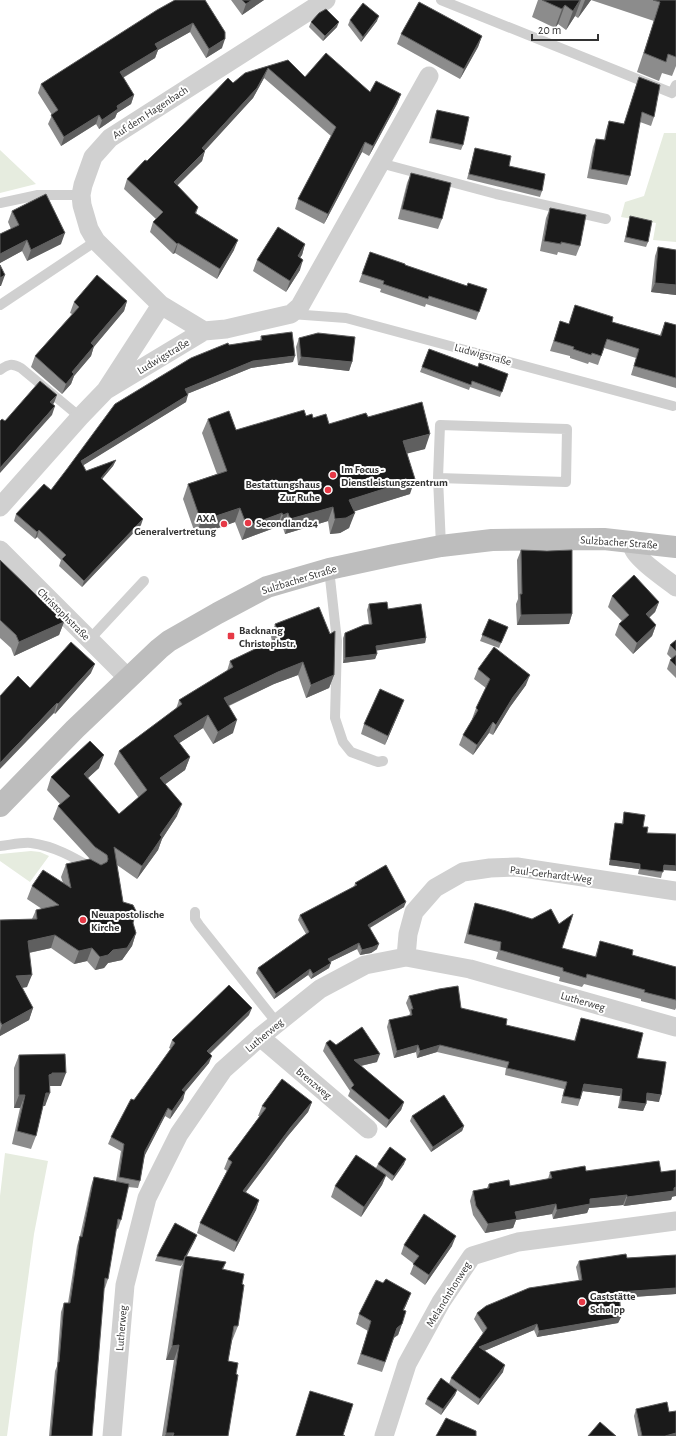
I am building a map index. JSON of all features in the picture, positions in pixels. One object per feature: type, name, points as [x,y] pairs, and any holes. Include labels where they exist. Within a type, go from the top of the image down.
[{"type":"street","name":"Auf dem Hagenbach","points":[[204,331],[161,306],[96,241],[89,229],[82,205],[81,195],[93,157],[110,138],[326,0]]},
{"type":"street","points":[[291,314],[300,306],[429,76]]},
{"type":"street","name":"Ludwigstraße","points":[[0,507],[106,390],[161,306]]},
{"type":"street","name":"Ludwigstraße","points":[[106,390],[204,331],[226,329],[291,314]]},
{"type":"street","name":"Sulzbacher Straße","points":[[0,806],[74,729],[159,648],[218,613],[267,587],[329,568],[441,546],[492,540],[604,539],[676,547]]},
{"type":"street","points":[[634,542],[633,549],[637,555],[650,568],[676,587]]},
{"type":"street","name":"Christophstraße","points":[[0,550],[128,678]]},
{"type":"street","name":"Paul-Gerhardt-Weg","points":[[406,957],[408,934],[414,912],[435,888],[463,872],[490,868],[517,868],[676,891]]},
{"type":"street","name":"Lutherweg","points":[[112,1436],[125,1285],[147,1198],[179,1134],[224,1070],[260,1037],[320,989],[365,965],[406,957],[470,969],[676,1027]]},
{"type":"street","name":"Brenzweg","points":[[260,1037],[368,1129]]},
{"type":"street","name":"Melanchthonweg","points":[[384,1436],[407,1364],[440,1302],[472,1256],[518,1242],[676,1221]]},
{"type":"lane","points":[[441,0],[672,93],[676,86]]},
{"type":"lane","points":[[380,163],[496,194],[606,219]]},
{"type":"lane","points":[[0,203],[38,195],[81,195]]},
{"type":"lane","points":[[0,305],[96,241]]},
{"type":"lane","name":"Ludwigstraße","points":[[291,314],[346,318],[673,406]]},
{"type":"lane","points":[[0,370],[13,364],[21,368],[80,417]]},
{"type":"lane","points":[[438,478],[566,482],[567,429],[440,425],[438,478],[441,546]]},
{"type":"lane","points":[[329,568],[337,641],[335,718],[343,742],[351,752],[378,762],[383,761]]},
{"type":"lane","points":[[90,639],[143,581]]},
{"type":"lane","points":[[0,846],[31,843],[48,847],[67,853],[97,871]]},
{"type":"lane","points":[[195,912],[195,919],[199,925],[277,1023]]},
{"type":"shaded area","points":[[664,133],[676,133],[676,242],[653,240],[656,223],[621,217],[625,202],[644,196]]},
{"type":"shaded area","points":[[0,150],[36,184],[0,193]]},
{"type":"shaded area","points":[[31,851],[40,852],[49,856],[30,882],[0,861],[0,854]]},
{"type":"shaded area","points":[[5,1153],[48,1161],[34,1234],[7,1436],[0,1436],[0,1196]]},
{"type":"building","points":[[175,0],[205,0],[225,32],[225,39],[209,49],[193,23],[155,44],[158,49],[120,72],[134,95],[117,106],[118,109],[102,120],[99,115],[64,137],[51,115],[58,110],[41,84]]},
{"type":"building","points":[[242,0],[252,0],[246,4]]},
{"type":"building","points":[[542,0],[580,0],[573,11],[565,5],[562,9]]},
{"type":"building","points":[[653,0],[676,0],[676,57],[668,54],[666,62],[644,53],[660,2]]},
{"type":"building","points":[[419,2],[482,36],[464,69],[401,34]]},
{"type":"building","points":[[363,3],[379,16],[363,37],[350,20]]},
{"type":"building","points":[[326,9],[339,22],[325,36],[311,22],[319,13]]},
{"type":"building","points":[[326,53],[370,92],[376,81],[401,94],[373,146],[365,142],[328,214],[298,199],[336,127],[268,68],[257,88],[202,148],[205,151],[174,182],[198,207],[195,213],[238,240],[220,269],[178,243],[177,244],[153,222],[163,212],[127,179],[145,160],[147,161],[181,127],[228,78],[233,83],[245,73],[288,60],[305,77]]},
{"type":"building","points":[[639,77],[660,85],[654,117],[642,112],[630,176],[591,169],[596,139],[605,140],[609,121],[624,124]]},
{"type":"building","points":[[437,110],[469,117],[463,145],[431,138]]},
{"type":"building","points":[[475,148],[511,156],[509,166],[545,174],[542,191],[469,174]]},
{"type":"building","points":[[411,173],[451,183],[442,219],[402,209]]},
{"type":"building","points":[[46,194],[65,233],[31,250],[27,240],[0,254],[0,234],[19,225],[12,211]]},
{"type":"building","points":[[550,208],[586,215],[580,246],[561,242],[561,244],[544,241]]},
{"type":"building","points":[[630,216],[652,221],[648,242],[626,237]]},
{"type":"building","points":[[278,227],[305,244],[298,256],[303,260],[290,281],[257,260]]},
{"type":"building","points":[[658,247],[676,250],[676,285],[655,283]]},
{"type":"building","points":[[370,252],[467,286],[468,283],[487,289],[479,312],[429,296],[428,299],[383,284],[384,281],[362,274]]},
{"type":"building","points":[[0,265],[5,275],[0,278]]},
{"type":"building","points":[[97,275],[127,301],[91,343],[94,346],[72,372],[74,374],[66,384],[35,356],[79,307],[74,302]]},
{"type":"building","points":[[575,305],[613,317],[612,322],[661,336],[665,322],[676,325],[676,378],[634,366],[639,349],[607,339],[601,356],[592,353],[591,355],[573,349],[574,347],[554,341],[560,321],[569,324]]},
{"type":"building","points":[[292,332],[295,356],[253,361],[185,389],[188,395],[81,461],[86,471],[116,460],[101,478],[143,519],[84,581],[62,559],[66,555],[39,530],[37,532],[16,514],[44,484],[51,490],[115,404],[191,358],[228,343],[229,345],[262,340],[261,336]]},
{"type":"building","points":[[318,333],[355,337],[352,362],[301,357],[299,338]]},
{"type":"building","points":[[429,349],[478,367],[479,363],[508,374],[502,392],[472,381],[471,385],[422,367]]},
{"type":"building","points":[[40,381],[57,395],[50,402],[55,406],[0,468],[0,421],[2,419],[5,421]]},
{"type":"building","points":[[422,402],[430,434],[403,441],[415,479],[349,500],[355,513],[346,518],[335,519],[333,507],[290,519],[288,513],[283,515],[282,513],[247,526],[240,508],[201,521],[188,484],[227,471],[208,419],[229,411],[236,430],[304,410],[306,416],[312,414],[313,418],[326,414],[329,424],[366,413],[368,417]]},
{"type":"building","points":[[521,550],[572,550],[572,614],[521,615]]},
{"type":"building","points":[[0,560],[64,622],[19,642],[16,635],[0,620]]},
{"type":"building","points":[[634,575],[659,602],[646,614],[656,625],[637,643],[619,624],[629,615],[612,596]]},
{"type":"building","points":[[387,602],[388,609],[421,604],[426,638],[376,646],[377,654],[345,658],[345,633],[364,625],[372,624],[369,604]]},
{"type":"building","points":[[319,607],[330,634],[335,631],[334,675],[311,685],[303,662],[278,672],[224,698],[237,720],[218,732],[208,715],[174,736],[190,757],[160,778],[182,804],[160,835],[162,837],[142,866],[114,847],[123,902],[133,905],[136,911],[133,923],[136,933],[127,948],[113,950],[108,955],[100,957],[92,948],[79,951],[55,935],[28,941],[32,975],[16,976],[33,1008],[2,1025],[0,1021],[0,920],[37,919],[36,910],[59,905],[32,886],[43,870],[71,888],[66,864],[90,859],[101,865],[107,862],[108,859],[107,855],[95,847],[58,806],[70,796],[51,777],[90,741],[104,755],[84,774],[119,814],[147,790],[119,751],[182,704],[179,700],[233,667],[230,661],[280,637],[275,624]]},
{"type":"building","points":[[489,619],[508,627],[501,643],[482,635]]},
{"type":"building","points":[[676,640],[676,651],[670,645]]},
{"type":"building","points":[[71,642],[95,664],[0,763],[0,696],[18,676],[30,688]]},
{"type":"building","points":[[494,647],[530,675],[513,697],[496,725],[493,722],[477,745],[463,735],[478,710],[476,708],[490,679],[478,669]]},
{"type":"building","points":[[676,655],[676,666],[670,660]]},
{"type":"building","points":[[380,689],[404,700],[388,736],[364,724]]},
{"type":"building","points":[[624,812],[645,815],[643,827],[648,827],[647,833],[676,834],[676,866],[664,865],[663,872],[640,869],[640,864],[610,860],[615,823],[623,824]]},
{"type":"building","points":[[386,865],[406,902],[368,925],[379,944],[362,950],[359,943],[328,959],[331,963],[313,974],[310,969],[276,994],[258,968],[309,932],[300,915],[357,885],[355,883]]},
{"type":"building","points":[[475,903],[532,919],[551,909],[559,924],[573,914],[562,948],[596,957],[600,941],[633,950],[632,955],[676,967],[676,1000],[644,992],[645,990],[587,974],[586,978],[563,971],[563,968],[500,950],[501,942],[468,934]]},
{"type":"building","points":[[229,985],[252,1008],[207,1051],[212,1056],[182,1090],[185,1092],[172,1111],[168,1108],[145,1151],[140,1181],[119,1177],[124,1144],[111,1137],[131,1099],[134,1100],[175,1043],[172,1040]]},
{"type":"building","points":[[458,986],[461,1008],[507,1019],[506,1025],[575,1041],[581,1018],[643,1033],[637,1058],[666,1062],[661,1095],[647,1093],[646,1104],[621,1101],[622,1089],[584,1084],[580,1099],[563,1096],[567,1082],[507,1068],[509,1062],[440,1045],[420,1051],[418,1045],[397,1051],[389,1020],[412,1015],[411,1009],[413,1009],[409,996]]},
{"type":"building","points":[[362,1027],[380,1054],[354,1060],[404,1102],[389,1120],[351,1088],[354,1085],[326,1043],[330,1040],[336,1045]]},
{"type":"building","points":[[65,1054],[66,1073],[52,1073],[49,1075],[50,1093],[46,1093],[36,1136],[17,1131],[25,1095],[19,1095],[19,1055]]},
{"type":"building","points":[[282,1079],[312,1102],[291,1127],[243,1191],[259,1200],[237,1242],[200,1223],[232,1162],[228,1159],[266,1108],[262,1106]]},
{"type":"building","points":[[444,1095],[464,1126],[433,1147],[412,1116]]},
{"type":"building","points":[[390,1147],[406,1159],[394,1176],[378,1164]]},
{"type":"building","points":[[356,1155],[386,1175],[364,1207],[335,1186]]},
{"type":"building","points":[[659,1161],[661,1172],[676,1170],[676,1187],[674,1188],[674,1191],[627,1197],[627,1195],[590,1199],[590,1204],[557,1210],[556,1204],[515,1212],[517,1219],[488,1224],[476,1206],[473,1191],[489,1188],[489,1184],[509,1180],[510,1186],[552,1178],[550,1172],[585,1166],[586,1171]]},
{"type":"building","points":[[94,1177],[129,1184],[121,1220],[118,1219],[108,1279],[105,1278],[92,1436],[51,1436],[64,1303],[70,1303],[80,1236],[82,1237]]},
{"type":"building","points":[[424,1214],[456,1236],[429,1275],[413,1264],[419,1256],[404,1245]]},
{"type":"building","points":[[175,1223],[197,1235],[183,1261],[157,1256]]},
{"type":"building","points":[[626,1254],[627,1258],[676,1255],[676,1288],[619,1292],[621,1317],[539,1331],[537,1324],[479,1347],[505,1365],[480,1399],[451,1378],[487,1328],[477,1313],[486,1306],[529,1288],[582,1280],[579,1261]]},
{"type":"building","points":[[185,1256],[226,1262],[222,1269],[244,1274],[242,1284],[244,1285],[238,1326],[234,1326],[228,1361],[238,1363],[236,1374],[238,1375],[228,1436],[173,1436],[174,1433],[166,1433],[179,1345],[172,1346]]},
{"type":"building","points":[[386,1279],[411,1293],[403,1310],[406,1311],[402,1324],[397,1328],[385,1362],[361,1354],[371,1321],[359,1314],[376,1280],[383,1283]]},
{"type":"building","points":[[441,1378],[457,1390],[443,1409],[427,1399]]},
{"type":"building","points":[[310,1391],[353,1404],[343,1435],[345,1436],[296,1436]]},
{"type":"building","points":[[667,1402],[669,1412],[676,1411],[676,1433],[665,1436],[642,1436],[636,1409]]},
{"type":"building","points":[[446,1418],[476,1431],[476,1436],[436,1436]]},
{"type":"building","points":[[600,1422],[616,1436],[588,1436]]},
{"type":"place","name":"Im Focus - Dienstleistungszentrum","points":[[333,475]]},
{"type":"place","name":"Bestattungshaus Zur Ruhe","points":[[328,490]]},
{"type":"place","name":"Secondland24","points":[[248,523]]},
{"type":"place","name":"AXA Generalvertretung","points":[[224,524]]},
{"type":"place","name":"Backnang Christophstr.","points":[[231,636]]},
{"type":"place","name":"Neuapostolische Kirche","points":[[83,920]]},
{"type":"place","name":"Gaststätte Scholpp","points":[[582,1302]]}]
